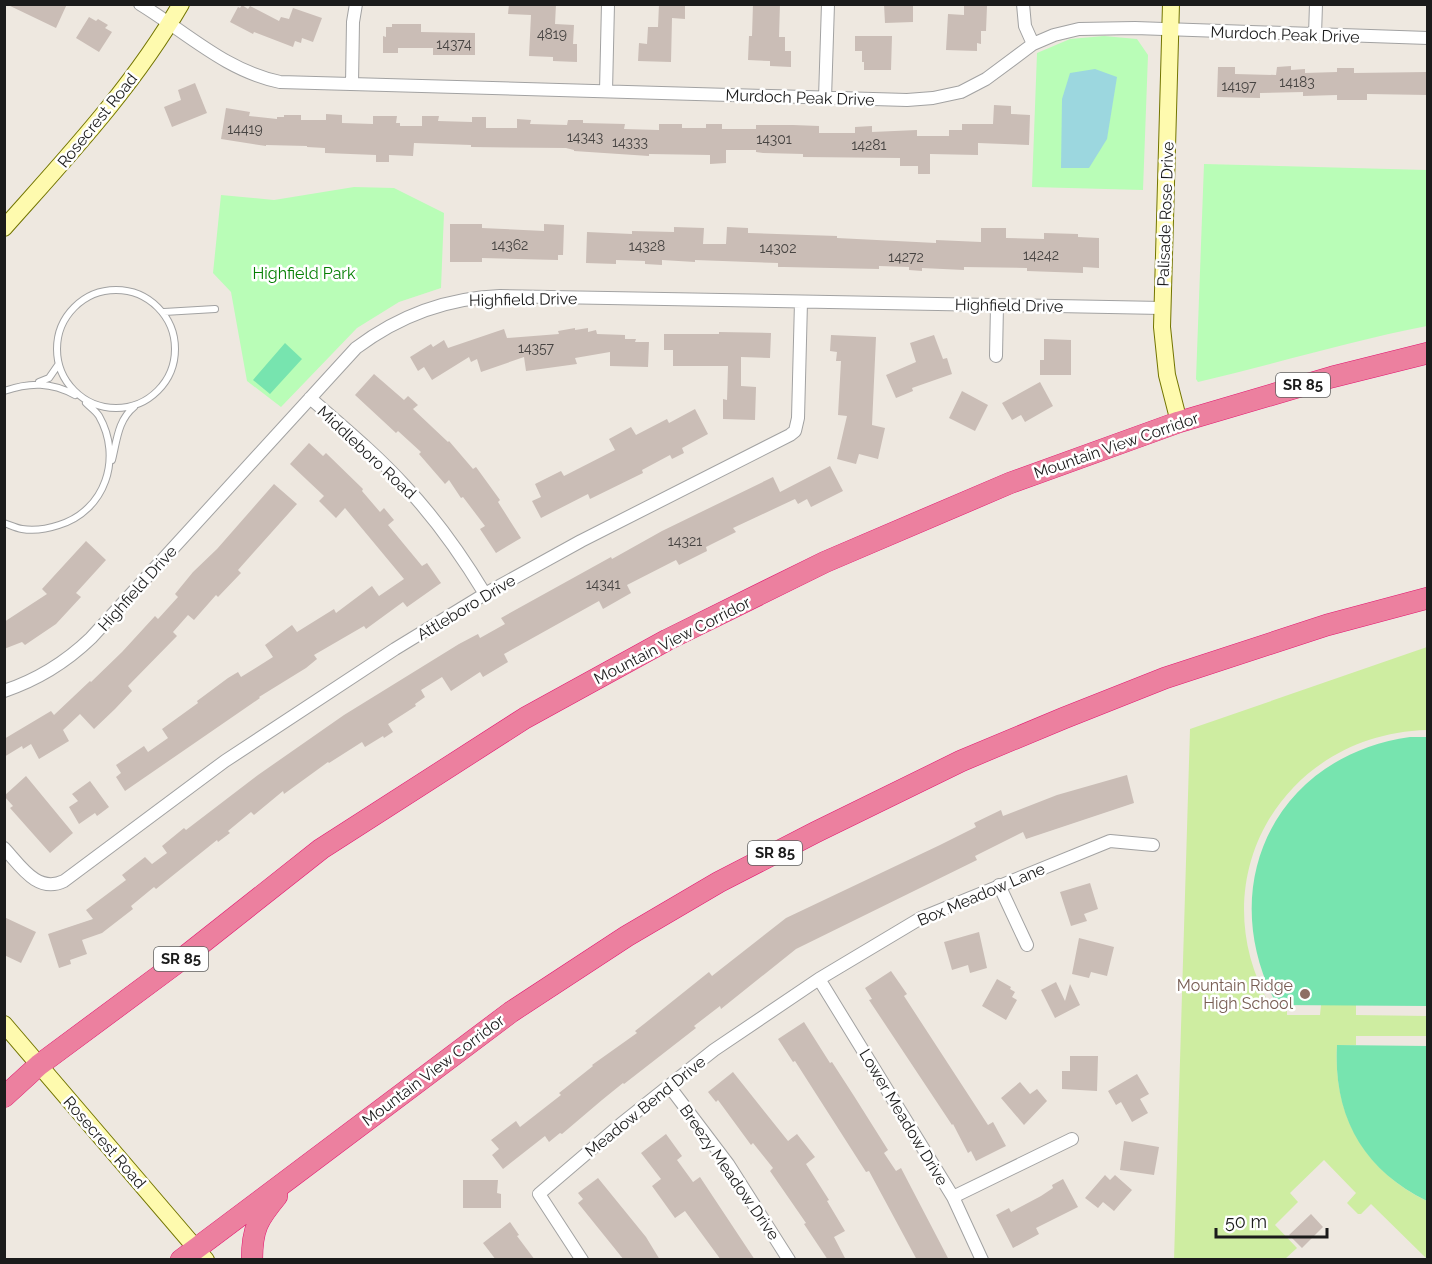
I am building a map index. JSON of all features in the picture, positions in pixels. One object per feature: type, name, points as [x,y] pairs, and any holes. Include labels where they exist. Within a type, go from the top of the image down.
[{"type":"highway","name":"Mountain View Corridor","points":[[4,1097],[39,1065],[178,962],[321,849],[525,718],[667,640],[825,562],[1010,483],[1179,422],[1332,377],[1428,353]]},
{"type":"highway","name":"Mountain View Corridor","points":[[195,1255],[297,1171],[511,1012],[627,936],[719,882],[961,761],[1165,678],[1326,625],[1428,598]]},
{"type":"highway","points":[[252,1260],[253,1233],[262,1214],[297,1171]]},
{"type":"main road","name":"Rosecrest Road","points":[[4,228],[115,100],[181,4]]},
{"type":"main road","name":"Palisade Rose Drive","points":[[1172,4],[1162,308],[1164,359],[1179,422]]},
{"type":"main road","name":"Rosecrest Road","points":[[4,1024],[195,1255]]},
{"type":"street","name":"Murdoch Peak Drive","points":[[140,4],[198,45],[238,68],[259,77],[290,83],[825,98],[920,100],[947,96],[961,92],[986,79],[1033,44],[1079,28],[1428,38]]},
{"type":"street","points":[[352,84],[353,22],[356,4]]},
{"type":"street","points":[[606,91],[608,4]]},
{"type":"street","points":[[825,98],[828,4]]},
{"type":"street","points":[[1023,4],[1025,26],[1033,44]]},
{"type":"street","points":[[1315,35],[1316,4]]},
{"type":"street","name":"Highfield Drive","points":[[4,691],[47,673],[79,650],[356,348],[373,335],[412,314],[455,300],[501,296],[1162,308]]},
{"type":"street","name":"Attleboro Drive","points":[[4,848],[30,876],[42,884],[49,885],[64,880],[225,761],[308,705],[485,594],[581,541],[790,435],[795,430],[798,418],[801,302]]},
{"type":"street","points":[[996,356],[997,305]]},
{"type":"street","name":"Middleboro Road","points":[[310,398],[405,485],[450,540],[485,594]]},
{"type":"street","name":"Box Meadow Lane","points":[[819,979],[921,918],[999,885],[1110,841],[1153,845]]},
{"type":"street","points":[[999,885],[1027,945]]},
{"type":"street","name":"Meadow Bend Drive","points":[[582,1260],[539,1194],[714,1050],[819,979]]},
{"type":"street","name":"Lower Meadow Drive","points":[[819,979],[953,1197],[982,1260]]},
{"type":"street","name":"Breezy Meadow Drive","points":[[669,1086],[728,1164],[789,1260]]},
{"type":"street","points":[[953,1197],[1072,1139]]},
{"type":"lane","points":[[4,523],[22,529],[45,529],[67,522],[85,512],[99,496],[109,472],[121,423],[126,413],[154,395],[166,380],[174,362],[175,342],[164,312],[142,295],[124,289],[104,290],[85,297],[70,310],[60,326],[56,346],[58,365],[67,383],[98,415],[108,439],[111,456],[109,472]]},
{"type":"lane","points":[[164,312],[215,309]]},
{"type":"lane","points":[[36,384],[50,378],[58,365]]},
{"type":"lane","points":[[4,391],[18,386],[51,385],[98,406],[117,409],[137,405]]},
{"type":"green space","points":[[1104,36],[1137,39],[1148,55],[1143,190],[1032,187],[1037,53],[1070,39]]},
{"type":"green space","points":[[1204,164],[1427,170],[1427,326],[1198,382],[1196,379]]},
{"type":"green space","name":"Highfield Park","points":[[354,187],[394,188],[444,213],[441,288],[399,302],[357,328],[281,407],[247,381],[231,292],[213,273],[221,195],[274,200]]},
{"type":"green space","points":[[285,343],[302,359],[270,394],[253,380]]},
{"type":"green space","points":[[1427,647],[1427,730],[1376,738],[1332,757],[1295,785],[1268,821],[1250,863],[1244,909],[1250,957],[1270,1005],[1287,1005],[1287,1015],[1320,1015],[1321,1005],[1356,1005],[1356,1015],[1427,1016],[1427,1036],[1356,1036],[1356,1045],[1337,1045],[1337,1071],[1347,1117],[1357,1138],[1386,1173],[1427,1201],[1427,1259],[1371,1204],[1361,1214],[1358,1214],[1347,1203],[1356,1193],[1324,1160],[1290,1193],[1298,1202],[1275,1225],[1297,1248],[1285,1259],[1174,1260],[1190,729]]},
{"type":"green space","points":[[1410,737],[1427,737],[1427,1006],[1277,1005],[1259,960],[1252,916],[1255,873],[1269,834],[1292,799],[1323,770],[1363,749]]},
{"type":"green space","points":[[1337,1045],[1427,1046],[1427,1201],[1385,1174],[1356,1138],[1340,1095]]},
{"type":"water","points":[[1095,69],[1117,77],[1107,139],[1089,168],[1061,168],[1062,99],[1070,73]]},
{"type":"building","points":[[6,4],[67,4],[56,28]]},
{"type":"building","points":[[509,4],[556,4],[555,24],[574,25],[573,44],[577,44],[577,62],[553,61],[553,57],[529,56],[531,15],[508,14]]},
{"type":"building","points":[[659,4],[685,4],[685,19],[672,18],[671,62],[638,61],[639,43],[647,44],[648,27],[658,27]]},
{"type":"building","points":[[753,4],[780,4],[779,37],[785,37],[785,51],[791,51],[791,67],[770,66],[770,61],[748,60],[749,36],[752,36]]},
{"type":"building","points":[[884,4],[913,4],[913,22],[885,23]]},
{"type":"building","points":[[242,5],[248,9],[250,6],[279,21],[281,17],[289,19],[293,8],[322,18],[313,42],[302,38],[301,43],[295,41],[293,47],[254,32],[253,34],[230,22],[238,7]]},
{"type":"building","points":[[964,5],[987,6],[986,31],[981,31],[981,44],[977,43],[977,51],[946,50],[948,14],[964,15]]},
{"type":"building","points":[[89,17],[108,25],[105,28],[112,32],[99,52],[76,38]]},
{"type":"building","points":[[392,24],[421,24],[421,32],[475,33],[475,55],[433,55],[433,48],[398,48],[398,53],[383,53],[383,36],[386,37],[386,27],[392,27]]},
{"type":"building","points":[[855,36],[892,36],[891,70],[864,70],[862,51],[855,51]]},
{"type":"building","points":[[1291,66],[1291,70],[1305,69],[1305,73],[1337,72],[1337,68],[1354,68],[1354,73],[1428,72],[1428,95],[1367,94],[1367,100],[1337,100],[1337,95],[1303,96],[1303,92],[1260,93],[1260,98],[1217,97],[1218,67],[1235,67],[1235,74],[1276,75],[1277,67]]},
{"type":"building","points":[[195,83],[207,113],[172,127],[164,107],[181,100],[178,90]]},
{"type":"building","points":[[994,105],[1011,106],[1011,114],[1030,115],[1029,145],[978,143],[978,155],[930,154],[930,174],[918,174],[918,166],[900,166],[900,158],[803,157],[803,154],[763,153],[756,152],[756,150],[726,150],[726,163],[710,164],[710,155],[649,154],[649,156],[574,151],[566,148],[471,147],[471,145],[414,143],[413,156],[389,155],[389,162],[376,162],[376,155],[325,153],[325,148],[266,146],[221,139],[226,108],[250,112],[249,116],[277,119],[284,115],[301,115],[301,120],[326,120],[326,114],[342,115],[342,123],[373,124],[373,116],[397,116],[396,123],[400,123],[400,126],[422,126],[422,116],[439,116],[438,121],[472,122],[472,117],[486,117],[486,128],[517,128],[517,119],[531,120],[530,124],[567,125],[568,120],[583,120],[583,123],[625,124],[624,129],[659,130],[659,124],[682,124],[682,128],[706,128],[706,124],[722,124],[722,129],[756,129],[756,125],[793,125],[819,126],[819,133],[855,133],[855,127],[872,126],[872,132],[917,130],[917,136],[949,136],[949,130],[962,130],[962,124],[993,124]]},
{"type":"building","points":[[450,224],[482,224],[482,228],[544,231],[544,224],[564,225],[563,255],[558,255],[558,260],[482,258],[482,262],[450,262]]},
{"type":"building","points":[[674,227],[704,228],[703,244],[726,244],[727,227],[748,228],[748,233],[936,243],[936,240],[981,242],[981,228],[1006,228],[1006,238],[1044,239],[1044,233],[1078,234],[1078,237],[1099,238],[1099,268],[1083,267],[1083,273],[1027,271],[1027,268],[964,267],[964,270],[922,268],[922,271],[909,270],[909,267],[879,266],[879,269],[778,267],[778,263],[695,260],[695,262],[662,260],[662,265],[645,264],[645,261],[616,260],[616,264],[586,263],[587,232],[632,234],[632,231],[674,232]]},
{"type":"building","points":[[575,328],[575,330],[588,328],[588,332],[596,330],[597,334],[625,335],[625,339],[636,339],[635,342],[649,342],[648,367],[610,366],[610,352],[575,358],[577,364],[526,371],[524,357],[481,372],[477,359],[471,362],[469,357],[432,380],[424,367],[418,371],[410,357],[431,344],[433,347],[444,340],[448,348],[504,329],[507,338],[559,334],[558,331]]},
{"type":"building","points":[[719,332],[771,333],[770,358],[741,357],[741,386],[756,387],[755,420],[723,419],[723,399],[727,400],[728,366],[673,366],[673,350],[664,350],[664,334],[719,334]]},
{"type":"building","points":[[831,335],[876,337],[872,425],[885,428],[878,459],[859,454],[856,464],[837,459],[847,416],[838,415],[841,361],[836,361],[837,352],[830,351]]},
{"type":"building","points":[[934,335],[943,359],[947,358],[952,374],[912,388],[913,391],[896,398],[886,375],[916,362],[910,343]]},
{"type":"building","points":[[1044,339],[1071,340],[1071,375],[1040,375],[1040,360],[1044,360]]},
{"type":"building","points":[[374,374],[404,400],[408,396],[418,405],[413,409],[449,441],[473,469],[476,467],[500,500],[498,502],[521,538],[496,553],[480,529],[485,526],[449,480],[445,484],[419,454],[421,452],[398,431],[396,433],[355,395]]},
{"type":"building","points":[[1040,382],[1053,406],[1025,422],[1021,415],[1012,420],[1002,403]]},
{"type":"building","points":[[962,391],[988,405],[975,431],[949,418]]},
{"type":"building","points":[[695,409],[708,434],[682,448],[684,453],[672,459],[670,455],[642,470],[643,473],[590,499],[588,494],[541,518],[532,501],[541,497],[535,484],[561,471],[564,476],[615,450],[609,439],[631,427],[636,435],[667,419],[669,423]]},
{"type":"building","points":[[309,443],[323,456],[326,453],[363,489],[362,491],[380,512],[384,508],[394,520],[388,525],[422,566],[427,563],[441,583],[407,607],[403,602],[366,629],[364,626],[314,655],[317,659],[306,668],[259,697],[125,791],[116,777],[121,773],[116,765],[144,746],[148,752],[168,738],[162,729],[228,678],[238,672],[241,677],[273,657],[265,645],[292,625],[297,632],[334,609],[336,613],[372,586],[379,596],[404,579],[345,508],[336,518],[319,501],[324,496],[290,464]]},
{"type":"building","points":[[830,466],[843,491],[811,507],[807,499],[798,504],[795,499],[733,528],[736,532],[706,547],[707,551],[679,565],[676,560],[627,585],[631,593],[603,609],[599,601],[504,654],[508,662],[483,677],[480,672],[451,691],[442,677],[421,690],[425,697],[415,704],[416,706],[388,724],[393,732],[365,747],[362,742],[328,762],[284,794],[283,791],[254,815],[251,812],[228,831],[230,833],[218,842],[217,840],[156,889],[154,887],[131,906],[133,909],[102,933],[82,940],[87,954],[70,960],[71,964],[59,968],[48,934],[93,919],[86,910],[126,880],[122,875],[145,857],[152,864],[167,853],[162,846],[184,828],[186,830],[258,775],[344,715],[459,644],[478,634],[480,638],[505,624],[501,618],[611,557],[612,559],[662,531],[773,477],[780,492]]},
{"type":"building","points":[[274,484],[297,504],[238,570],[241,573],[218,597],[216,595],[194,620],[188,615],[173,632],[177,636],[128,686],[132,691],[115,709],[94,729],[80,714],[63,730],[69,741],[39,759],[31,744],[23,749],[22,746],[4,757],[4,739],[51,711],[54,715],[122,652],[155,616],[158,619],[178,597],[175,594],[193,572],[217,549]]},
{"type":"building","points":[[86,541],[106,560],[76,593],[81,597],[56,624],[25,645],[22,642],[4,649],[4,622],[47,594],[42,589]]},
{"type":"building","points":[[1127,775],[1134,803],[1026,839],[1023,832],[975,856],[977,860],[796,949],[721,1009],[720,1006],[694,1026],[696,1028],[623,1083],[562,1134],[560,1133],[549,1142],[545,1136],[503,1169],[492,1155],[499,1149],[491,1140],[516,1121],[520,1127],[561,1095],[559,1093],[592,1065],[637,1033],[635,1031],[709,972],[712,976],[786,918],[976,827],[974,823],[1001,810],[1003,816],[1057,795]]},
{"type":"building","points":[[26,776],[73,833],[50,853],[10,808],[13,806],[4,796]]},
{"type":"building","points":[[90,781],[109,807],[97,816],[95,813],[79,824],[69,807],[78,801],[72,794]]},
{"type":"building","points":[[1090,883],[1098,909],[1084,914],[1087,921],[1071,926],[1060,892]]},
{"type":"building","points":[[4,917],[36,932],[21,963],[4,955]]},
{"type":"building","points":[[979,932],[987,968],[970,973],[968,965],[952,970],[944,942]]},
{"type":"building","points":[[1079,938],[1114,947],[1107,976],[1091,972],[1089,978],[1072,974]]},
{"type":"building","points":[[891,971],[907,994],[904,996],[988,1125],[993,1122],[1006,1146],[976,1161],[971,1151],[968,1153],[953,1124],[869,1000],[872,999],[865,988]]},
{"type":"building","points":[[997,979],[1011,987],[1010,989],[1015,992],[1012,997],[1017,1000],[1006,1020],[982,1006]]},
{"type":"building","points":[[1056,982],[1065,1001],[1070,984],[1080,1005],[1055,1018],[1041,990]]},
{"type":"building","points":[[804,1022],[888,1150],[884,1153],[896,1171],[901,1168],[949,1260],[917,1260],[869,1171],[866,1172],[795,1061],[793,1062],[778,1039]]},
{"type":"building","points":[[1070,1056],[1098,1056],[1097,1091],[1062,1089],[1062,1071],[1070,1071]]},
{"type":"building","points":[[733,1072],[788,1141],[797,1134],[815,1157],[806,1164],[845,1231],[834,1237],[846,1260],[828,1260],[770,1171],[773,1168],[753,1143],[751,1145],[718,1100],[716,1102],[708,1092]]},
{"type":"building","points":[[1137,1074],[1149,1094],[1140,1099],[1148,1113],[1132,1122],[1121,1102],[1116,1105],[1108,1091]]},
{"type":"building","points":[[1020,1082],[1030,1094],[1037,1089],[1047,1101],[1024,1125],[1001,1098]]},
{"type":"building","points":[[666,1134],[682,1156],[677,1160],[693,1182],[700,1177],[755,1260],[721,1260],[685,1211],[675,1218],[652,1186],[661,1179],[641,1153]]},
{"type":"building","points":[[1124,1141],[1159,1147],[1154,1175],[1120,1170]]},
{"type":"building","points":[[1105,1175],[1110,1180],[1115,1175],[1132,1190],[1114,1211],[1103,1202],[1098,1208],[1085,1198]]},
{"type":"building","points":[[598,1178],[646,1237],[660,1260],[624,1260],[578,1203],[583,1199],[578,1193]]},
{"type":"building","points":[[1063,1179],[1078,1207],[1036,1228],[1039,1234],[1013,1248],[996,1215],[1009,1208],[1011,1212],[1041,1196],[1053,1188],[1052,1185]]},
{"type":"building","points":[[463,1180],[498,1180],[497,1193],[501,1194],[501,1208],[463,1208]]},
{"type":"building","points":[[1311,1214],[1323,1227],[1302,1248],[1289,1235]]},
{"type":"building","points":[[510,1222],[519,1235],[517,1236],[535,1260],[496,1260],[483,1243]]},
{"type":"place","name":"Mountain Ridge High School","points":[[1305,994]]}]
